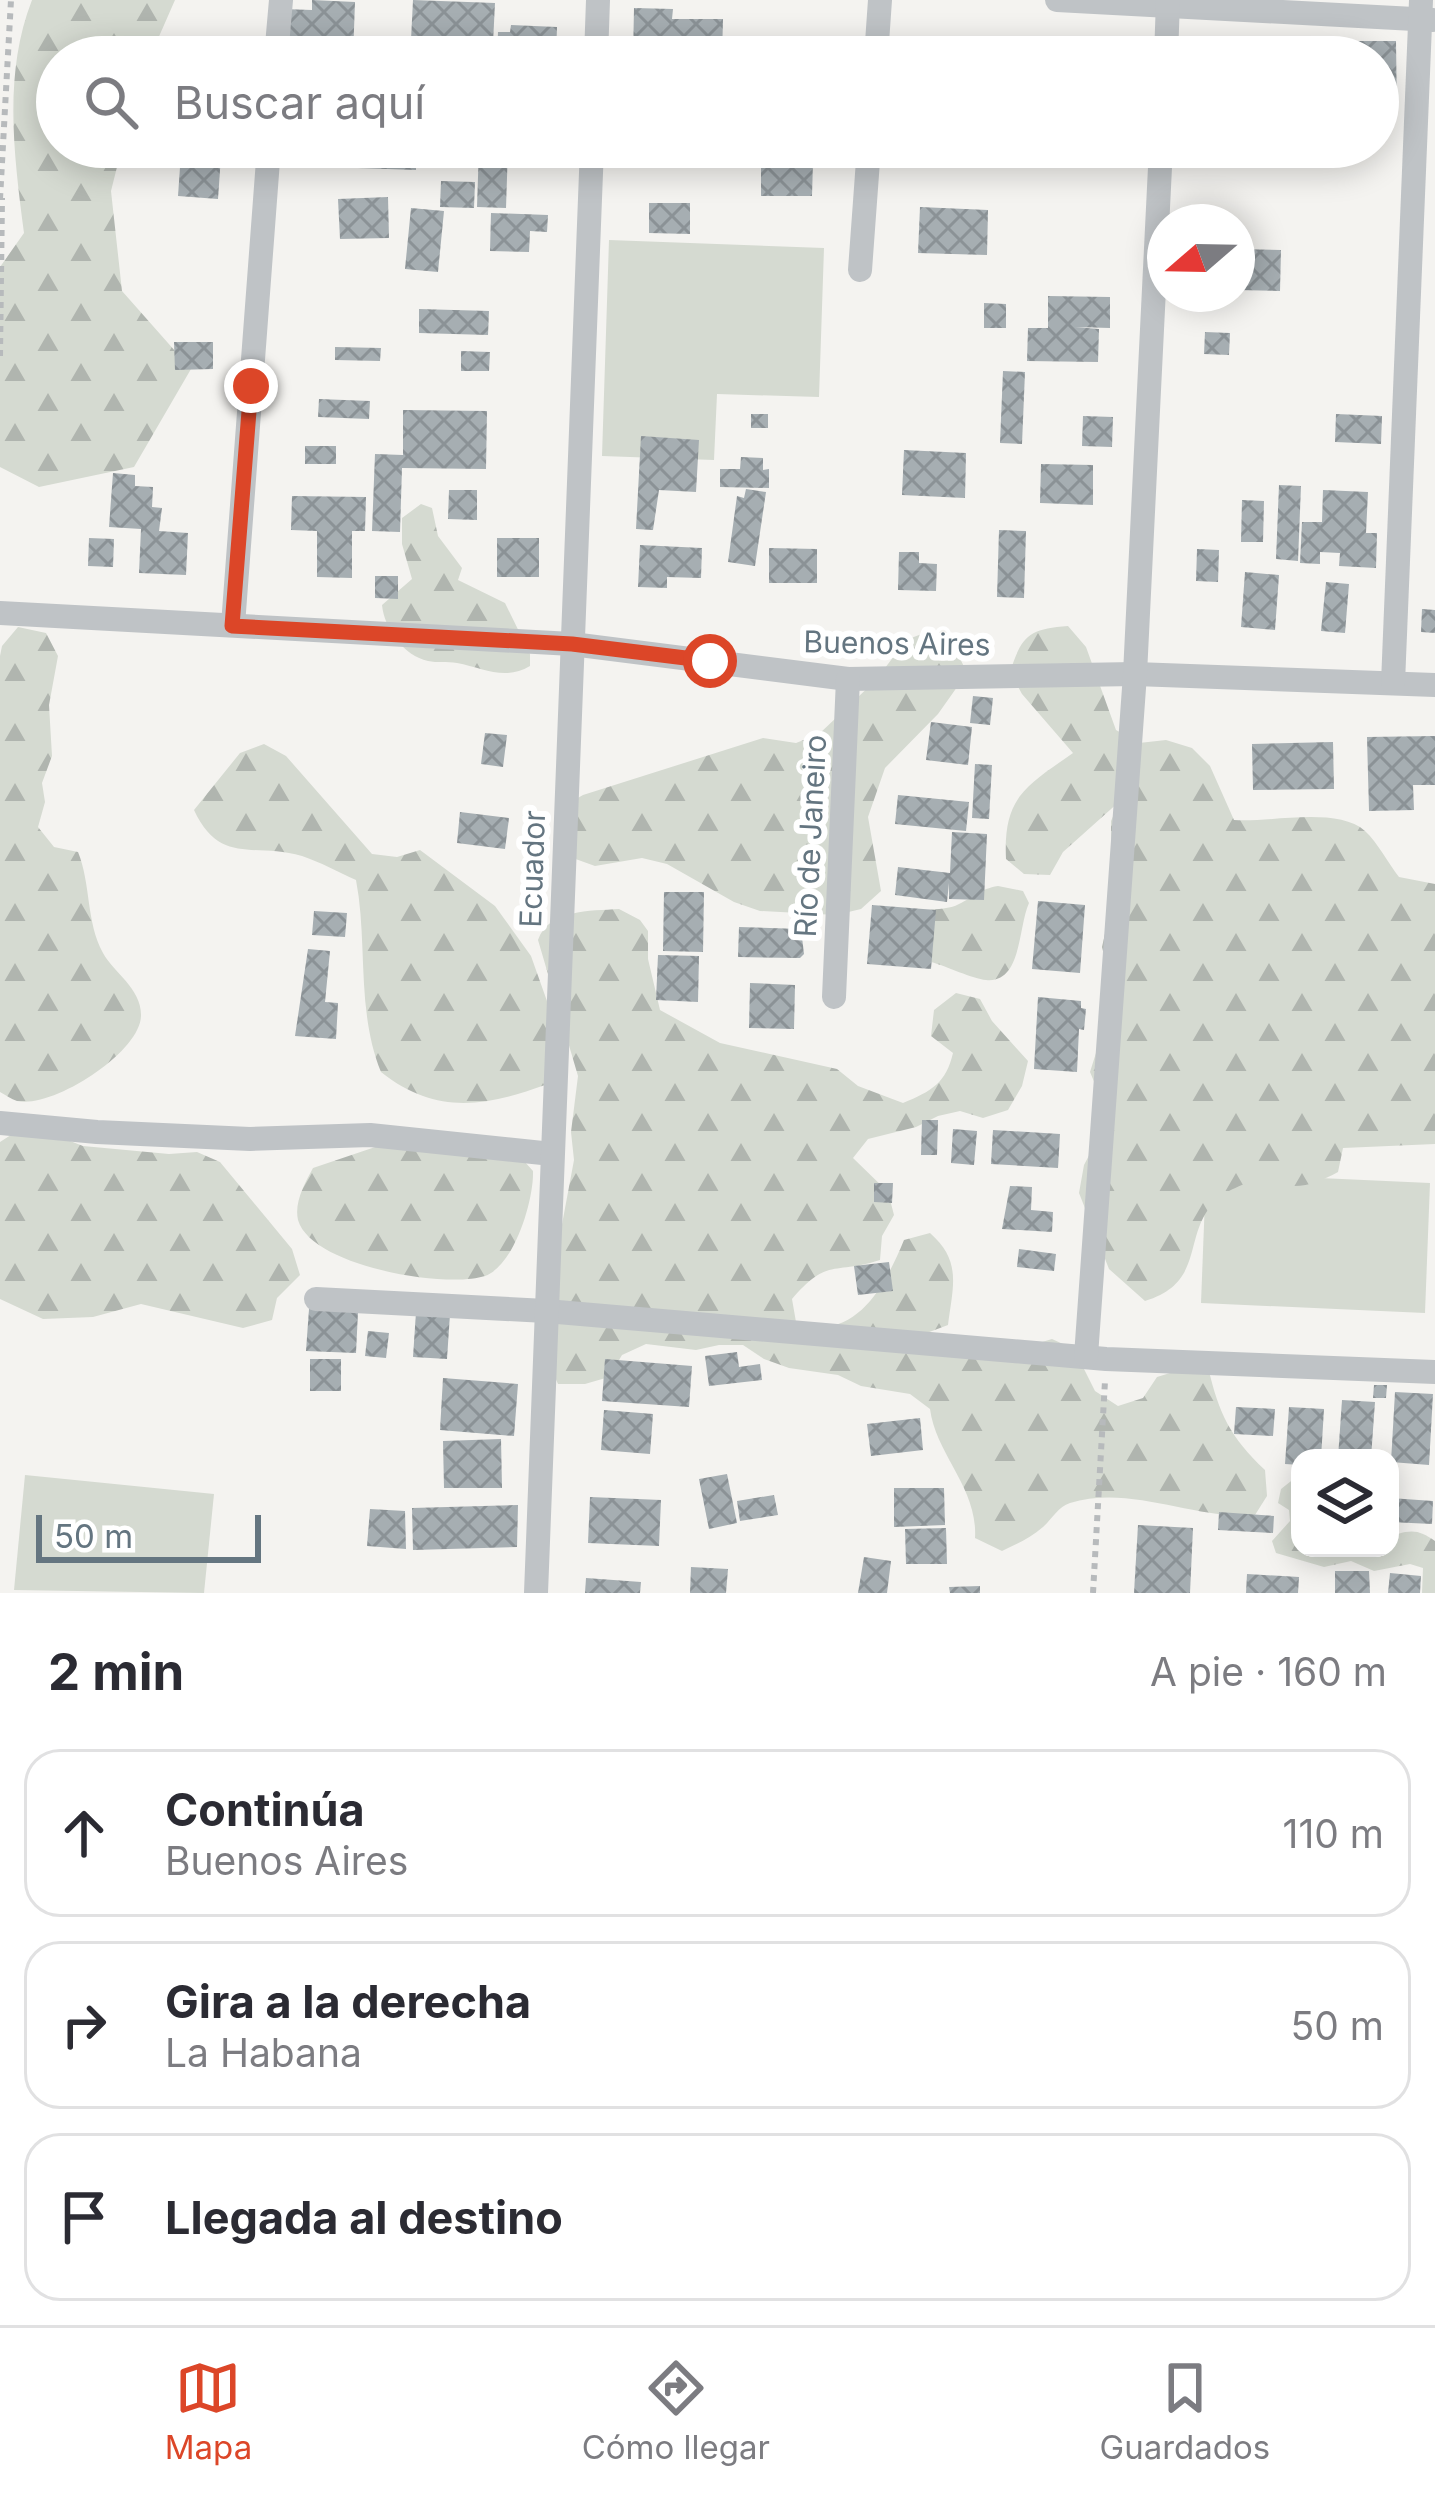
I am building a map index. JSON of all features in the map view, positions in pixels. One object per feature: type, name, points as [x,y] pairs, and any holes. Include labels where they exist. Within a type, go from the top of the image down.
[{"type":"street","points":[[278,36],[281,0]]},
{"type":"street","points":[[597,36],[598,0]]},
{"type":"street","points":[[877,36],[880,0]]},
{"type":"street","points":[[1057,0],[1425,13],[1393,683]]},
{"type":"street","points":[[1167,36],[1168,3]]},
{"type":"street","points":[[232,626],[267,168]]},
{"type":"street","name":"Ecuador","points":[[536,1593],[591,168]]},
{"type":"street","points":[[860,270],[867,168]]},
{"type":"street","points":[[1096,1358],[1160,168]]},
{"type":"street","name":"Buenos Aires","points":[[0,613],[572,644],[848,679],[1135,674],[1435,685]]},
{"type":"street","name":"Río de Janeiro","points":[[833,997],[848,679]]},
{"type":"street","points":[[0,1123],[250,1139],[370,1135],[552,1154]]},
{"type":"street","points":[[316,1299],[546,1311],[1096,1358],[1435,1372]]},
{"type":"path","points":[[0,356],[1,198],[11,0]]},
{"type":"path","points":[[1093,1593],[1096,1358]]},
{"type":"green space","points":[[32,0],[175,0],[159,36],[36,36],[36,168],[117,168],[111,191],[122,291],[191,369],[134,467],[39,487],[0,467],[0,267],[24,233],[13,115],[23,28]]},
{"type":"green space","points":[[609,240],[824,248],[819,397],[717,394],[714,460],[602,456]]},
{"type":"green space","points":[[421,504],[432,508],[438,536],[462,568],[458,580],[505,603],[530,654],[530,666],[503,673],[428,661],[403,647],[391,632],[382,605],[412,579],[402,544],[402,518]]},
{"type":"green space","points":[[1068,626],[1086,647],[1116,730],[1139,743],[1166,740],[1192,748],[1210,766],[1234,820],[1320,817],[1353,823],[1370,836],[1399,877],[1435,884],[1435,1144],[1343,1148],[1338,1172],[1316,1182],[1294,1186],[1261,1179],[1233,1189],[1205,1214],[1177,1282],[1145,1301],[1109,1269],[1079,1193],[1084,1165],[1109,1117],[1090,1072],[1114,996],[1102,947],[1119,872],[1111,847],[1111,821],[1120,801],[1063,852],[1050,875],[1024,874],[1006,859],[1013,807],[1030,785],[1073,753],[1022,694],[1010,672],[1029,636]]},
{"type":"green space","points":[[18,627],[46,633],[58,656],[49,705],[52,756],[42,783],[45,802],[38,827],[54,847],[78,852],[98,941],[137,998],[141,1016],[137,1031],[111,1061],[71,1087],[32,1101],[17,1101],[0,1092],[0,656]]},
{"type":"green space","points":[[932,630],[955,648],[967,673],[938,714],[885,768],[868,817],[881,891],[861,909],[836,915],[760,911],[734,902],[667,864],[642,858],[595,866],[570,857],[562,807],[583,795],[763,738],[796,743],[819,734],[876,680],[906,640]]},
{"type":"green space","points":[[264,744],[286,756],[372,854],[397,857],[420,850],[495,906],[531,956],[564,1049],[545,1085],[501,1098],[460,1103],[421,1095],[381,1072],[368,1025],[356,880],[302,856],[227,845],[215,839],[194,810],[240,753]]},
{"type":"green space","points":[[998,886],[1023,891],[1029,903],[1017,952],[1006,973],[986,980],[931,962],[927,910],[955,906]]},
{"type":"green space","points":[[619,909],[640,920],[648,931],[648,959],[660,1010],[720,1043],[837,1069],[858,1086],[903,1103],[936,1085],[950,1063],[953,1053],[931,1036],[934,1010],[956,993],[980,999],[992,1021],[1028,1061],[1022,1086],[1008,1110],[983,1118],[960,1111],[868,1139],[853,1158],[888,1192],[894,1215],[882,1236],[880,1260],[814,1277],[792,1299],[796,1322],[817,1327],[851,1318],[877,1292],[904,1240],[930,1233],[947,1254],[953,1286],[948,1325],[924,1334],[1006,1353],[1052,1339],[1074,1349],[1095,1391],[1118,1406],[1143,1398],[1157,1377],[1208,1367],[1228,1424],[1265,1470],[1267,1496],[1255,1515],[1093,1498],[1066,1505],[1038,1531],[1002,1551],[975,1538],[970,1503],[940,1442],[930,1409],[910,1394],[789,1368],[743,1345],[696,1350],[646,1344],[622,1355],[609,1377],[585,1384],[558,1384],[547,1360],[552,1278],[574,1160],[571,1132],[578,1076],[538,940],[561,917]]},
{"type":"green space","points":[[14,1133],[83,1146],[197,1152],[220,1162],[292,1249],[300,1275],[277,1298],[272,1320],[243,1328],[141,1304],[93,1317],[43,1319],[0,1299],[0,1142]]},
{"type":"green space","points":[[393,1141],[516,1152],[533,1171],[521,1230],[496,1269],[466,1279],[412,1276],[352,1261],[308,1236],[298,1220],[298,1206],[313,1168]]},
{"type":"green space","points":[[1206,1173],[1430,1183],[1425,1313],[1201,1303]]},
{"type":"green space","points":[[25,1475],[214,1494],[204,1593],[14,1590]]},
{"type":"green space","points":[[1291,1481],[1291,1557],[1399,1557],[1399,1534],[1422,1534],[1435,1541],[1435,1593],[1422,1593],[1423,1568],[1410,1564],[1374,1571],[1351,1561],[1324,1567],[1276,1553],[1272,1541],[1290,1521],[1289,1510],[1278,1503],[1281,1489]]},
{"type":"building","points":[[312,0],[355,2],[354,36],[282,36],[283,9],[312,10]]},
{"type":"building","points":[[413,0],[495,3],[493,36],[411,36]]},
{"type":"building","points":[[634,8],[673,9],[672,19],[723,19],[723,36],[633,36]]},
{"type":"building","points":[[511,25],[557,27],[557,36],[498,36],[498,32],[510,32]]},
{"type":"building","points":[[180,168],[220,168],[218,199],[178,196]]},
{"type":"building","points":[[478,168],[507,168],[506,208],[477,207]]},
{"type":"building","points":[[761,168],[813,168],[812,196],[761,196]]},
{"type":"building","points":[[441,181],[475,182],[474,208],[440,207]]},
{"type":"building","points":[[388,197],[389,238],[340,239],[338,199]]},
{"type":"building","points":[[649,203],[690,203],[690,234],[649,233]]},
{"type":"building","points":[[920,207],[988,210],[987,255],[918,253]]},
{"type":"building","points":[[411,208],[444,211],[438,272],[405,269]]},
{"type":"building","points":[[491,213],[548,215],[547,232],[530,231],[529,252],[490,251]]},
{"type":"building","points":[[1255,249],[1281,250],[1280,291],[1255,290]]},
{"type":"building","points":[[1048,296],[1110,297],[1110,328],[1075,327],[1099,329],[1098,362],[1027,361],[1028,328],[1048,328]]},
{"type":"building","points":[[984,303],[1006,304],[1006,328],[984,328]]},
{"type":"building","points":[[419,309],[489,311],[488,335],[419,333]]},
{"type":"building","points":[[1205,332],[1230,333],[1229,355],[1204,354]]},
{"type":"building","points":[[174,342],[213,342],[213,369],[175,370]]},
{"type":"building","points":[[335,347],[381,348],[380,361],[335,360]]},
{"type":"building","points":[[461,351],[490,352],[489,371],[461,371]]},
{"type":"building","points":[[1003,371],[1025,372],[1022,444],[1000,443]]},
{"type":"building","points":[[319,399],[370,401],[369,419],[318,417]]},
{"type":"building","points":[[403,410],[487,411],[486,469],[402,468],[400,532],[372,531],[375,454],[403,455]]},
{"type":"building","points":[[751,414],[768,414],[768,428],[751,428]]},
{"type":"building","points":[[1336,414],[1382,416],[1381,444],[1335,442]]},
{"type":"building","points":[[1083,416],[1113,417],[1112,447],[1082,446]]},
{"type":"building","points":[[641,436],[699,440],[696,492],[659,490],[653,530],[636,529]]},
{"type":"building","points":[[305,446],[336,446],[336,464],[305,464]]},
{"type":"building","points":[[904,450],[966,453],[965,498],[902,495]]},
{"type":"building","points":[[741,457],[763,458],[763,470],[769,469],[769,488],[720,487],[720,469],[740,469]]},
{"type":"building","points":[[1041,464],[1093,465],[1093,505],[1040,503]]},
{"type":"building","points":[[113,473],[135,475],[135,486],[153,487],[152,507],[162,508],[159,531],[188,533],[186,575],[139,573],[141,529],[109,527]]},
{"type":"building","points":[[1279,485],[1301,486],[1298,561],[1276,559]]},
{"type":"building","points":[[746,489],[766,492],[755,566],[728,562],[737,496],[744,498]]},
{"type":"building","points":[[449,490],[477,490],[477,520],[448,519]]},
{"type":"building","points":[[1323,490],[1368,492],[1366,533],[1377,533],[1376,568],[1339,566],[1340,553],[1320,552],[1320,564],[1300,563],[1302,522],[1322,522]]},
{"type":"building","points":[[292,496],[366,497],[365,531],[352,531],[352,578],[317,577],[317,531],[291,530]]},
{"type":"building","points":[[1242,500],[1264,501],[1263,542],[1241,542]]},
{"type":"building","points":[[999,530],[1026,531],[1024,598],[997,597]]},
{"type":"building","points":[[89,538],[114,539],[113,567],[88,566]]},
{"type":"building","points":[[497,538],[539,538],[539,577],[497,577]]},
{"type":"building","points":[[640,545],[702,548],[701,578],[667,577],[667,588],[638,587]]},
{"type":"building","points":[[769,548],[817,549],[817,583],[769,583]]},
{"type":"building","points":[[1197,549],[1219,550],[1218,582],[1196,581]]},
{"type":"building","points":[[899,552],[919,552],[919,563],[937,564],[936,591],[898,590]]},
{"type":"building","points":[[1245,572],[1279,575],[1275,630],[1241,627]]},
{"type":"building","points":[[375,576],[398,576],[398,599],[375,598]]},
{"type":"building","points":[[1326,582],[1349,584],[1345,633],[1321,631]]},
{"type":"building","points":[[1422,609],[1435,610],[1435,633],[1421,632]]},
{"type":"building","points":[[973,696],[993,698],[990,725],[970,723]]},
{"type":"building","points":[[931,722],[972,727],[968,765],[926,760]]},
{"type":"building","points":[[485,733],[507,735],[503,767],[481,764]]},
{"type":"building","points":[[1435,736],[1435,785],[1413,785],[1414,810],[1369,811],[1367,737]]},
{"type":"building","points":[[1333,742],[1334,789],[1253,790],[1252,744]]},
{"type":"building","points":[[975,764],[992,765],[989,819],[972,818]]},
{"type":"building","points":[[898,795],[969,802],[966,831],[895,824]]},
{"type":"building","points":[[460,812],[509,818],[505,849],[457,843]]},
{"type":"building","points":[[952,832],[987,834],[984,900],[949,899],[949,883],[947,902],[895,895],[898,867],[950,873]]},
{"type":"building","points":[[664,892],[704,892],[703,952],[663,951]]},
{"type":"building","points":[[1038,901],[1085,905],[1080,973],[1032,969]]},
{"type":"building","points":[[872,905],[936,910],[931,969],[867,964]]},
{"type":"building","points":[[314,911],[347,913],[345,937],[312,935]]},
{"type":"building","points":[[739,927],[801,929],[804,954],[800,958],[738,957]]},
{"type":"building","points":[[308,949],[330,951],[325,1002],[338,1003],[336,1039],[295,1036]]},
{"type":"building","points":[[658,955],[699,956],[698,1002],[656,1000]]},
{"type":"building","points":[[750,983],[795,985],[794,1029],[749,1028]]},
{"type":"building","points":[[1038,997],[1081,1001],[1081,1008],[1086,1009],[1084,1030],[1079,1029],[1077,1072],[1034,1069]]},
{"type":"building","points":[[922,1120],[938,1120],[937,1155],[921,1155]]},
{"type":"building","points":[[953,1129],[977,1131],[974,1165],[951,1163]]},
{"type":"building","points":[[993,1130],[1060,1134],[1058,1168],[991,1164]]},
{"type":"building","points":[[874,1183],[893,1183],[892,1203],[874,1202]]},
{"type":"building","points":[[1010,1186],[1032,1187],[1031,1210],[1053,1212],[1052,1232],[1002,1229]]},
{"type":"building","points":[[1019,1249],[1056,1254],[1054,1271],[1017,1267]]},
{"type":"building","points":[[889,1262],[893,1291],[858,1295],[854,1266]]},
{"type":"building","points":[[309,1309],[358,1312],[356,1353],[306,1351]]},
{"type":"building","points":[[416,1312],[450,1314],[447,1359],[413,1357]]},
{"type":"building","points":[[368,1331],[389,1333],[386,1358],[365,1356]]},
{"type":"building","points":[[737,1352],[739,1367],[760,1364],[762,1380],[709,1386],[705,1356]]},
{"type":"building","points":[[310,1359],[341,1359],[341,1391],[310,1391]]},
{"type":"building","points":[[605,1359],[692,1366],[689,1407],[602,1401]]},
{"type":"building","points":[[443,1378],[518,1384],[514,1436],[440,1430]]},
{"type":"building","points":[[1374,1385],[1387,1385],[1386,1398],[1373,1398]]},
{"type":"building","points":[[1395,1392],[1433,1394],[1429,1465],[1399,1463],[1399,1449],[1392,1449]]},
{"type":"building","points":[[1342,1400],[1375,1402],[1372,1449],[1339,1449]]},
{"type":"building","points":[[1236,1407],[1275,1409],[1273,1436],[1234,1434]]},
{"type":"building","points":[[1289,1407],[1324,1409],[1322,1449],[1291,1449],[1291,1464],[1285,1464]]},
{"type":"building","points":[[604,1410],[653,1414],[650,1454],[601,1450]]},
{"type":"building","points":[[920,1418],[923,1450],[871,1456],[867,1424]]},
{"type":"building","points":[[501,1439],[502,1488],[444,1488],[443,1441]]},
{"type":"building","points":[[727,1474],[737,1523],[709,1529],[699,1479]]},
{"type":"building","points":[[894,1488],[944,1488],[945,1525],[894,1527]]},
{"type":"building","points":[[774,1495],[778,1515],[740,1521],[737,1501]]},
{"type":"building","points":[[590,1497],[661,1500],[659,1546],[588,1543]]},
{"type":"building","points":[[1399,1499],[1433,1501],[1432,1524],[1399,1522]]},
{"type":"building","points":[[518,1505],[517,1547],[413,1550],[412,1508]]},
{"type":"building","points":[[370,1509],[405,1511],[406,1549],[367,1546]]},
{"type":"building","points":[[1219,1512],[1274,1516],[1273,1533],[1218,1530]]},
{"type":"building","points":[[1138,1525],[1193,1528],[1190,1593],[1134,1593]]},
{"type":"building","points":[[946,1528],[947,1564],[906,1564],[905,1529]]},
{"type":"building","points":[[864,1557],[891,1561],[887,1593],[858,1593]]},
{"type":"building","points":[[691,1567],[728,1569],[726,1593],[690,1593]]},
{"type":"building","points":[[1335,1571],[1369,1571],[1370,1593],[1335,1593]]},
{"type":"building","points":[[1390,1573],[1421,1576],[1420,1593],[1388,1593]]},
{"type":"building","points":[[1247,1574],[1299,1577],[1298,1593],[1246,1593]]},
{"type":"building","points":[[586,1578],[641,1582],[640,1593],[585,1593]]},
{"type":"building","points":[[980,1586],[980,1593],[950,1593],[949,1587]]},
{"type":"route","points":[[251,386],[232,626],[572,644],[710,661]]}]
